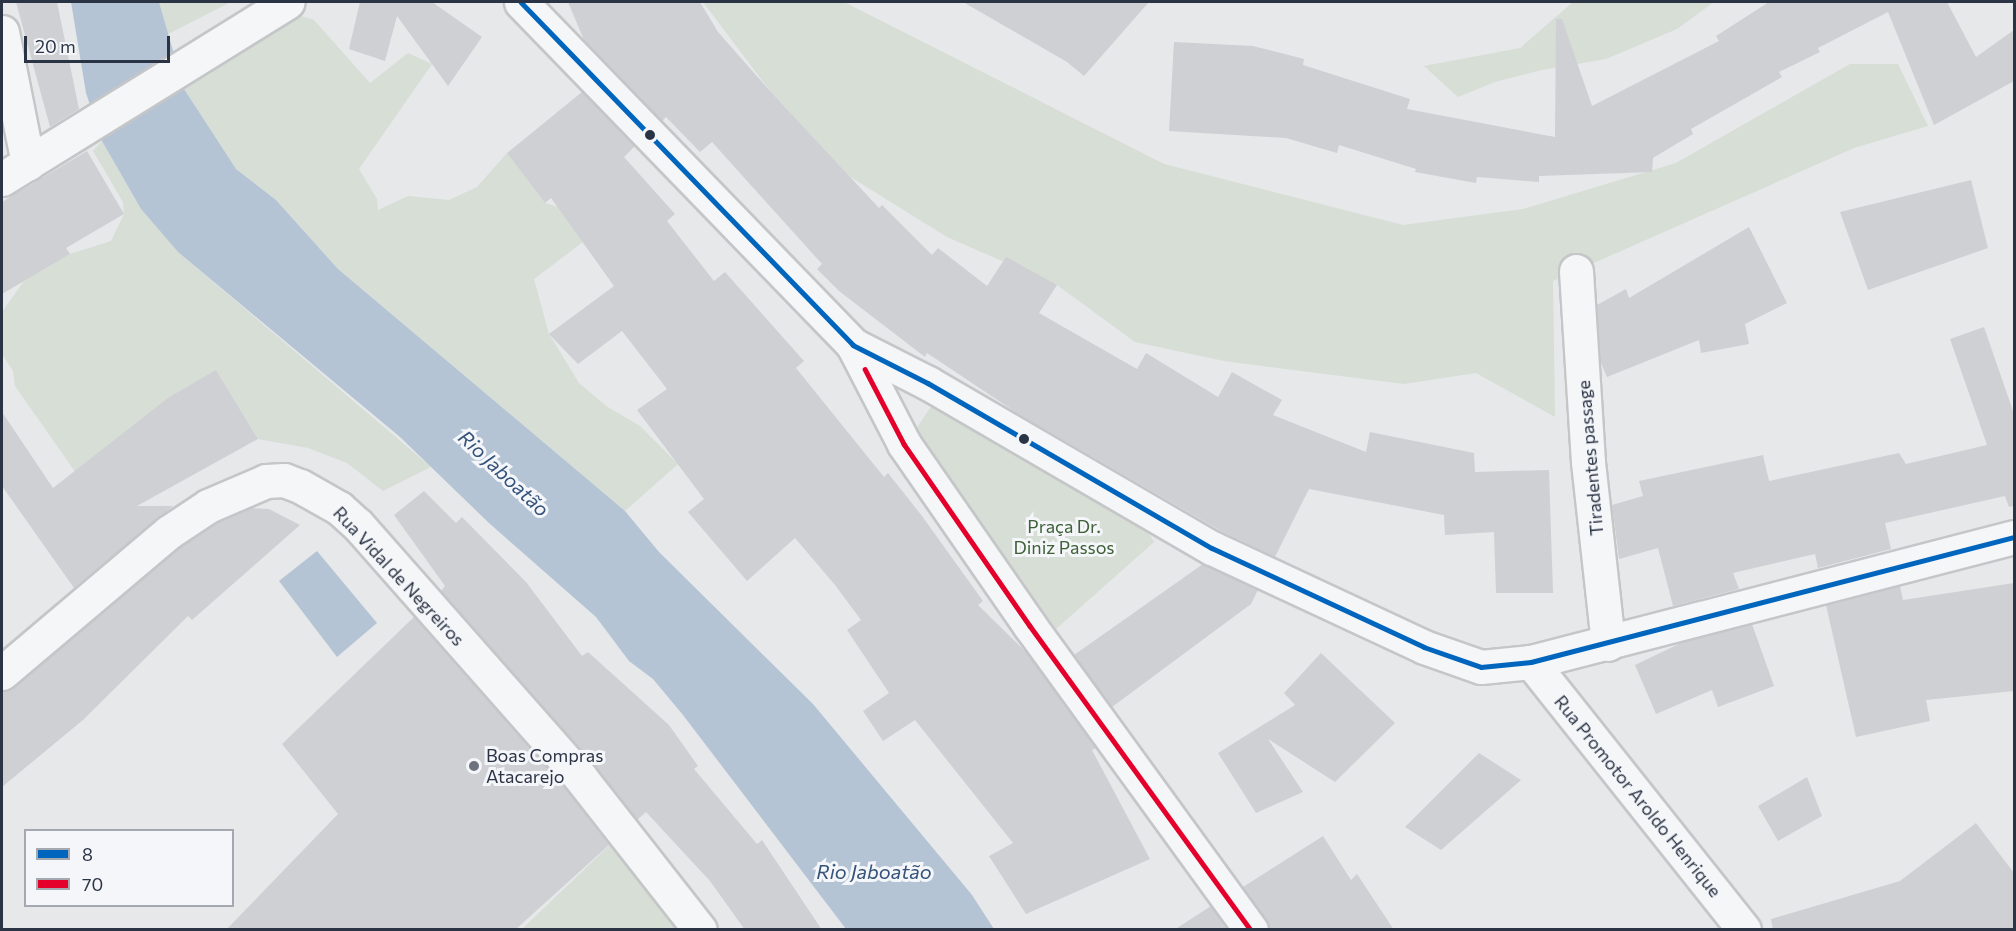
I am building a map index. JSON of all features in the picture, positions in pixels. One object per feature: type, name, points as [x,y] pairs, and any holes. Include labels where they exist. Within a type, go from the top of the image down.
[{"type":"street","points":[[521,2],[853,345],[904,444],[1037,635],[1251,930]]},
{"type":"street","points":[[2,32],[15,171],[70,133],[278,8]]},
{"type":"street","name":"Tiradentes passage","points":[[1575,272],[1588,462],[1608,644]]},
{"type":"street","points":[[853,345],[928,383],[1212,548],[1414,643],[1481,667],[1531,662],[1608,644],[2014,537]]},
{"type":"street","name":"Rua Vidal de Negreiros","points":[[2,673],[170,532],[208,506],[266,481],[284,480],[300,486],[339,508],[358,525],[580,777],[700,930]]},
{"type":"street","name":"Rua Promotor Aroldo Henrique","points":[[1531,662],[1744,930]]},
{"type":"green space","points":[[159,2],[231,2],[166,35]]},
{"type":"green space","points":[[703,2],[844,2],[1164,164],[1403,225],[1523,209],[1676,163],[1850,64],[1898,64],[1928,126],[1854,148],[1553,281],[1555,417],[1476,373],[1404,384],[1224,361],[1135,342],[1057,285],[947,237],[849,176],[770,91]]},
{"type":"green space","points":[[1573,2],[1714,2],[1677,29],[1606,59],[1542,70],[1495,82],[1458,97],[1424,66],[1520,48]]},
{"type":"green space","points":[[301,16],[314,20],[370,83],[408,53],[432,64],[359,169],[377,199],[378,210],[408,196],[449,200],[477,187],[507,153],[545,203],[558,207],[583,242],[534,279],[549,334],[579,383],[606,406],[640,426],[678,464],[625,511],[338,269],[276,200],[236,169],[204,122],[184,89],[271,29]]},
{"type":"green space","points":[[102,141],[141,209],[178,252],[431,467],[383,491],[347,463],[308,448],[258,439],[216,370],[76,473],[15,386],[13,371],[2,354],[2,312],[24,281],[70,254],[111,241],[124,214],[123,202],[93,151]]},
{"type":"green space","name":"Praça Dr. Diniz Passos","points":[[958,393],[1139,515],[1154,542],[1056,629],[910,438],[930,408]]},
{"type":"green space","points":[[615,840],[685,930],[521,930]]},
{"type":"water","name":"Rio Jaboatão","points":[[71,2],[159,2],[184,89],[236,169],[276,200],[338,269],[625,511],[659,552],[813,704],[972,895],[994,929],[846,929],[683,715],[653,679],[629,661],[596,617],[489,523],[400,437],[178,252],[141,209],[102,141],[86,93]]},
{"type":"water","points":[[317,551],[377,623],[337,657],[279,581]]},
{"type":"building","points":[[16,2],[57,2],[79,109],[50,127]]},
{"type":"building","points":[[360,2],[432,2],[482,37],[448,86],[397,16],[385,61],[349,49]]},
{"type":"building","points":[[568,2],[700,2],[718,32],[770,91],[879,208],[882,205],[932,255],[938,248],[987,286],[1006,257],[1057,285],[1039,313],[1137,369],[1146,353],[1218,397],[1232,372],[1282,400],[1273,415],[1366,452],[1370,432],[1474,453],[1475,472],[1549,470],[1553,593],[1496,593],[1494,532],[1445,535],[1444,515],[1309,489],[1275,557],[1221,531],[1017,413],[927,353],[925,357],[839,291],[817,269],[822,264],[712,142],[700,152],[666,117],[662,121],[584,40]]},
{"type":"building","points":[[963,2],[1149,2],[1084,76],[1067,62]]},
{"type":"building","points":[[1769,2],[1947,2],[1976,57],[2014,30],[2014,81],[1934,125],[1888,12],[1818,48],[1820,52],[1779,72],[1782,77],[1691,129],[1693,134],[1653,158],[1652,172],[1539,176],[1539,182],[1477,177],[1476,183],[1415,172],[1416,169],[1339,145],[1337,153],[1286,138],[1169,131],[1174,42],[1253,46],[1304,59],[1303,65],[1410,99],[1407,109],[1555,137],[1556,19],[1562,19],[1592,106],[1719,41],[1716,36]]},
{"type":"building","points":[[582,92],[635,146],[624,157],[675,214],[667,221],[714,281],[725,272],[804,361],[796,368],[884,477],[888,473],[922,516],[983,601],[978,605],[1027,653],[1096,748],[1092,750],[1150,859],[1026,914],[989,856],[1013,843],[915,720],[883,741],[863,711],[889,693],[847,630],[861,620],[835,585],[795,538],[747,581],[688,512],[704,499],[637,410],[667,389],[622,331],[578,364],[549,334],[614,286],[551,198],[545,203],[507,153]]},
{"type":"building","points":[[87,151],[124,214],[66,248],[70,254],[2,294],[2,202]]},
{"type":"building","points":[[1971,180],[1988,248],[1868,290],[1840,212]]},
{"type":"building","points":[[1749,227],[1787,303],[1745,324],[1749,344],[1701,353],[1699,340],[1607,377],[1601,363],[1597,305],[1626,289],[1629,298]]},
{"type":"building","points":[[1984,327],[2014,414],[2014,506],[2009,507],[2005,496],[1885,523],[1891,549],[1818,568],[1815,554],[1733,573],[1739,589],[1673,606],[1658,548],[1619,559],[1612,505],[1643,496],[1639,481],[1763,455],[1769,481],[1899,453],[1906,464],[1987,445],[1950,339]]},
{"type":"building","points":[[216,370],[258,439],[137,506],[173,506],[74,588],[2,486],[2,412],[53,488],[168,398]]},
{"type":"building","points":[[424,491],[456,523],[462,517],[526,582],[582,656],[588,652],[669,725],[698,766],[694,769],[757,844],[762,840],[822,930],[745,930],[710,881],[646,812],[637,820],[594,765],[441,591],[445,586],[394,515]]},
{"type":"building","points":[[250,508],[269,509],[300,525],[192,620],[188,616],[83,720],[2,787],[2,691],[14,687],[180,547],[217,523]]},
{"type":"building","points":[[1203,564],[1258,590],[1251,604],[1112,707],[1074,655]]},
{"type":"building","points":[[2014,583],[2014,691],[1926,700],[1930,721],[1856,737],[1826,605],[1900,586],[1903,600]]},
{"type":"building","name":"Boas Compras Atacarejo","points":[[414,617],[566,789],[609,845],[515,930],[226,930],[338,814],[282,744]]},
{"type":"building","points":[[1752,624],[1774,686],[1718,707],[1712,690],[1656,714],[1635,665],[1683,642]]},
{"type":"building","points":[[1321,653],[1395,723],[1335,782],[1268,739],[1303,792],[1256,813],[1218,753],[1295,705],[1284,693]]},
{"type":"building","points":[[1479,753],[1521,780],[1441,850],[1405,827]]},
{"type":"building","points":[[1807,777],[1822,816],[1778,841],[1758,806]]},
{"type":"building","points":[[1976,823],[2014,873],[2014,930],[1773,930],[1771,919],[1900,881]]},
{"type":"building","points":[[1323,836],[1351,880],[1357,874],[1394,930],[1269,930],[1243,887]]},
{"type":"building","points":[[1211,906],[1227,930],[1174,930]]},
{"type":"transit line","name":"8","points":[[521,2],[853,345],[928,383],[1212,548],[1424,647],[1481,667],[1531,662],[2014,537]]},
{"type":"transit line","name":"70","points":[[865,369],[904,444],[1030,626],[1251,930]]},
{"type":"place","name":"Boas Compras Atacarejo","points":[[474,766]]}]
